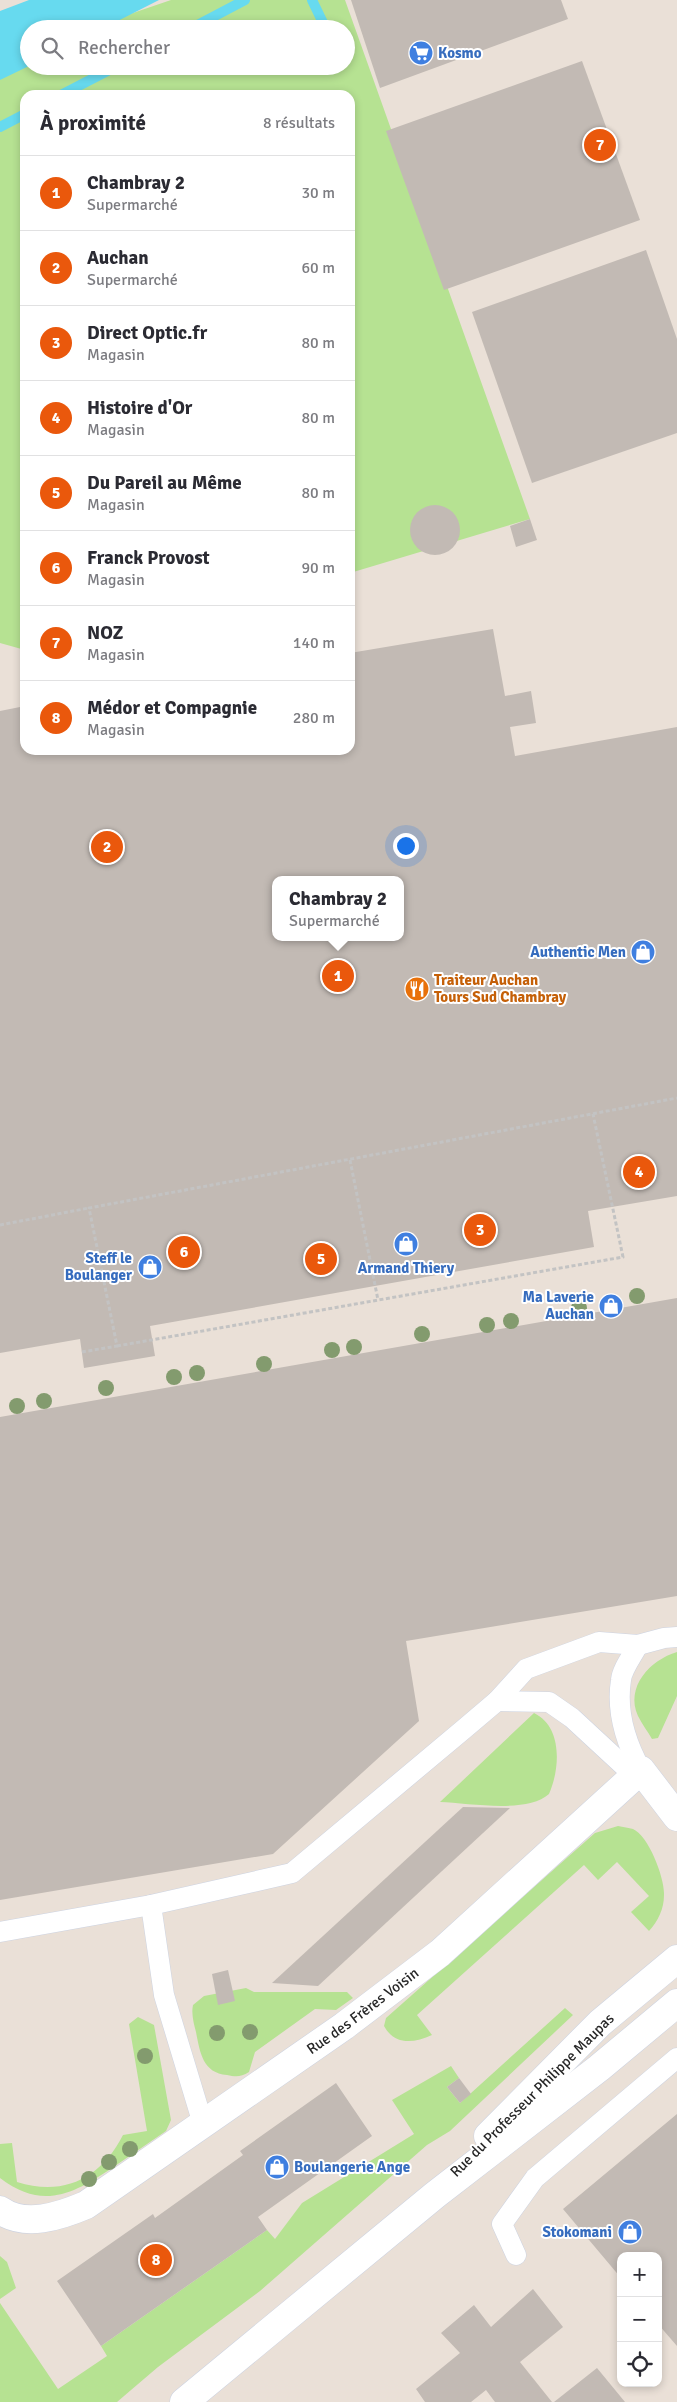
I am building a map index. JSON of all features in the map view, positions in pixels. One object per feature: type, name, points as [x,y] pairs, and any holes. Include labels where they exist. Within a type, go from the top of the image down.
[{"type":"street","points":[[641,1770],[677,1817]]},
{"type":"street","name":"Rue des Frères Voisin","points":[[0,2210],[8,2216],[32,2219],[62,2215],[86,2205],[344,2026],[440,1953],[641,1770]]},
{"type":"street","name":"Rue du Professeur Philippe Maupas","points":[[435,2194],[481,2142],[600,2023],[677,1959]]},
{"type":"street","name":"Rue du Professeur Philippe Maupas","points":[[184,2402],[435,2194],[599,2068],[677,2003]]},
{"type":"lane","points":[[0,1932],[151,1905],[292,1873],[497,1701],[526,1669],[599,1642],[638,1645],[664,1638],[677,1637]]},
{"type":"lane","points":[[638,1645],[621,1678],[621,1717],[630,1749],[641,1770]]},
{"type":"lane","points":[[497,1701],[549,1702],[572,1718],[625,1767],[641,1770]]},
{"type":"lane","points":[[151,1905],[164,1995],[203,2124]]},
{"type":"lane","points":[[516,2255],[502,2224],[536,2178],[677,2058]]},
{"type":"path","points":[[0,1225],[677,1098]]},
{"type":"path","points":[[82,1352],[623,1257],[593,1114]]},
{"type":"path","points":[[350,1160],[378,1300]]},
{"type":"path","points":[[90,1208],[118,1346]]},
{"type":"green space","points":[[171,0],[345,0],[352,20],[112,20]]},
{"type":"green space","points":[[355,28],[530,519],[355,572],[355,90],[20,90],[20,649],[0,643],[0,57],[20,51],[20,75],[355,75]]},
{"type":"green space","points":[[677,1652],[677,1696],[658,1738],[652,1739],[638,1716],[635,1695],[642,1676],[649,1668],[658,1661]]},
{"type":"green space","points":[[534,1713],[543,1719],[550,1728],[554,1738],[557,1761],[553,1784],[549,1794],[527,1804],[512,1806],[440,1802]]},
{"type":"green space","points":[[618,1826],[633,1829],[645,1840],[655,1859],[662,1879],[664,1895],[662,1910],[649,1931],[631,1912],[649,1896],[617,1862],[598,1880],[584,1865],[417,2015],[432,2035],[418,2040],[405,2041],[399,2040],[388,2032],[384,2026],[386,2018],[595,1833]]},
{"type":"green space","points":[[246,1988],[254,1992],[347,1992],[353,1998],[336,2010],[315,2009],[255,2052],[249,2072],[246,2074],[236,2076],[219,2073],[208,2066],[201,2054],[193,2019],[193,2005],[204,1996]]},
{"type":"green space","points":[[565,2008],[573,2015],[450,2131],[427,2145],[260,2291],[158,2367],[117,2402],[0,2402],[0,2303],[58,2389],[107,2356],[101,2346],[267,2230],[275,2239],[302,2203],[414,2134],[392,2100],[451,2066],[459,2078],[447,2087],[460,2103]]},
{"type":"green space","points":[[138,2017],[154,2025],[171,2120],[166,2131],[84,2185],[57,2195],[43,2196],[30,2194],[15,2188],[0,2178],[0,2144],[12,2143],[17,2182],[50,2187],[65,2185],[92,2173],[104,2163],[123,2135],[147,2131],[129,2024]]},
{"type":"green space","points":[[0,2256],[7,2262],[16,2288],[0,2299]]},
{"type":"water","points":[[29,0],[159,0],[120,20],[20,20],[20,70],[0,80],[0,11]]},
{"type":"building","name":"Kosmo","points":[[351,0],[561,0],[568,19],[380,88]]},
{"type":"building","points":[[582,61],[640,220],[444,290],[386,131]]},
{"type":"building","points":[[646,250],[677,339],[677,433],[532,483],[472,312]]},
{"type":"building","points":[[430,505],[440,505],[453,512],[460,525],[460,535],[453,548],[440,555],[430,555],[421,551],[414,544],[410,535],[410,525],[414,516],[421,509]]},
{"type":"building","points":[[530,519],[537,540],[516,547],[510,526]]},
{"type":"building","points":[[493,629],[505,696],[531,691],[536,723],[510,727],[515,756],[677,727],[677,1196],[588,1211],[594,1247],[150,1326],[155,1356],[84,1368],[80,1339],[0,1353],[0,711],[20,707],[20,755],[355,755],[355,652]]},
{"type":"building","points":[[677,1298],[677,1596],[406,1641],[419,1721],[273,1854],[0,1900],[0,1417]]},
{"type":"building","points":[[463,1807],[510,1808],[318,1986],[272,1983]]},
{"type":"building","points":[[228,1970],[235,2001],[218,2005],[212,1974]]},
{"type":"building","points":[[459,2078],[471,2094],[460,2103],[447,2087]]},
{"type":"building","points":[[336,2083],[372,2136],[258,2217],[267,2230],[101,2346],[57,2281],[153,2214],[155,2218],[243,2155],[240,2151]]},
{"type":"building","name":"Stokomani","points":[[677,2114],[677,2346],[662,2329],[662,2252],[617,2252],[617,2273],[563,2209]]},
{"type":"building","points":[[533,2289],[563,2327],[520,2362],[552,2402],[495,2402],[486,2390],[471,2402],[425,2402],[416,2389],[460,2353],[441,2333],[474,2305],[491,2327]]},
{"type":"building","points":[[597,2368],[625,2402],[554,2402]]},
{"type":"waterway","points":[[207,20],[245,0]]},
{"type":"waterway","points":[[312,0],[322,20]]},
{"type":"waterway","points":[[71,90],[100,75]]},
{"type":"waterway","points":[[0,127],[20,117]]},
{"type":"place","name":"Kosmo","points":[[421,53]]},
{"type":"place","name":"NOZ","points":[[600,145]]},
{"type":"place","name":"Auchan","points":[[107,847]]},
{"type":"place","name":"Authentic Men","points":[[643,952]]},
{"type":"place","name":"Chambray 2","points":[[338,976]]},
{"type":"place","name":"Traiteur Auchan Tours Sud Chambray","points":[[417,989]]},
{"type":"place","name":"Histoire d'Or","points":[[639,1172]]},
{"type":"place","name":"Direct Optic.fr","points":[[480,1230]]},
{"type":"place","name":"Armand Thiery","points":[[406,1244]]},
{"type":"place","name":"Franck Provost","points":[[184,1252]]},
{"type":"place","name":"Du Pareil au Même","points":[[321,1259]]},
{"type":"place","name":"Steff le Boulanger","points":[[150,1267]]},
{"type":"place","name":"Ma Laverie Auchan","points":[[611,1306]]},
{"type":"place","name":"Boulangerie Ange","points":[[277,2167]]},
{"type":"place","name":"Stokomani","points":[[630,2232]]},
{"type":"place","name":"Médor et Compagnie","points":[[156,2260]]}]
